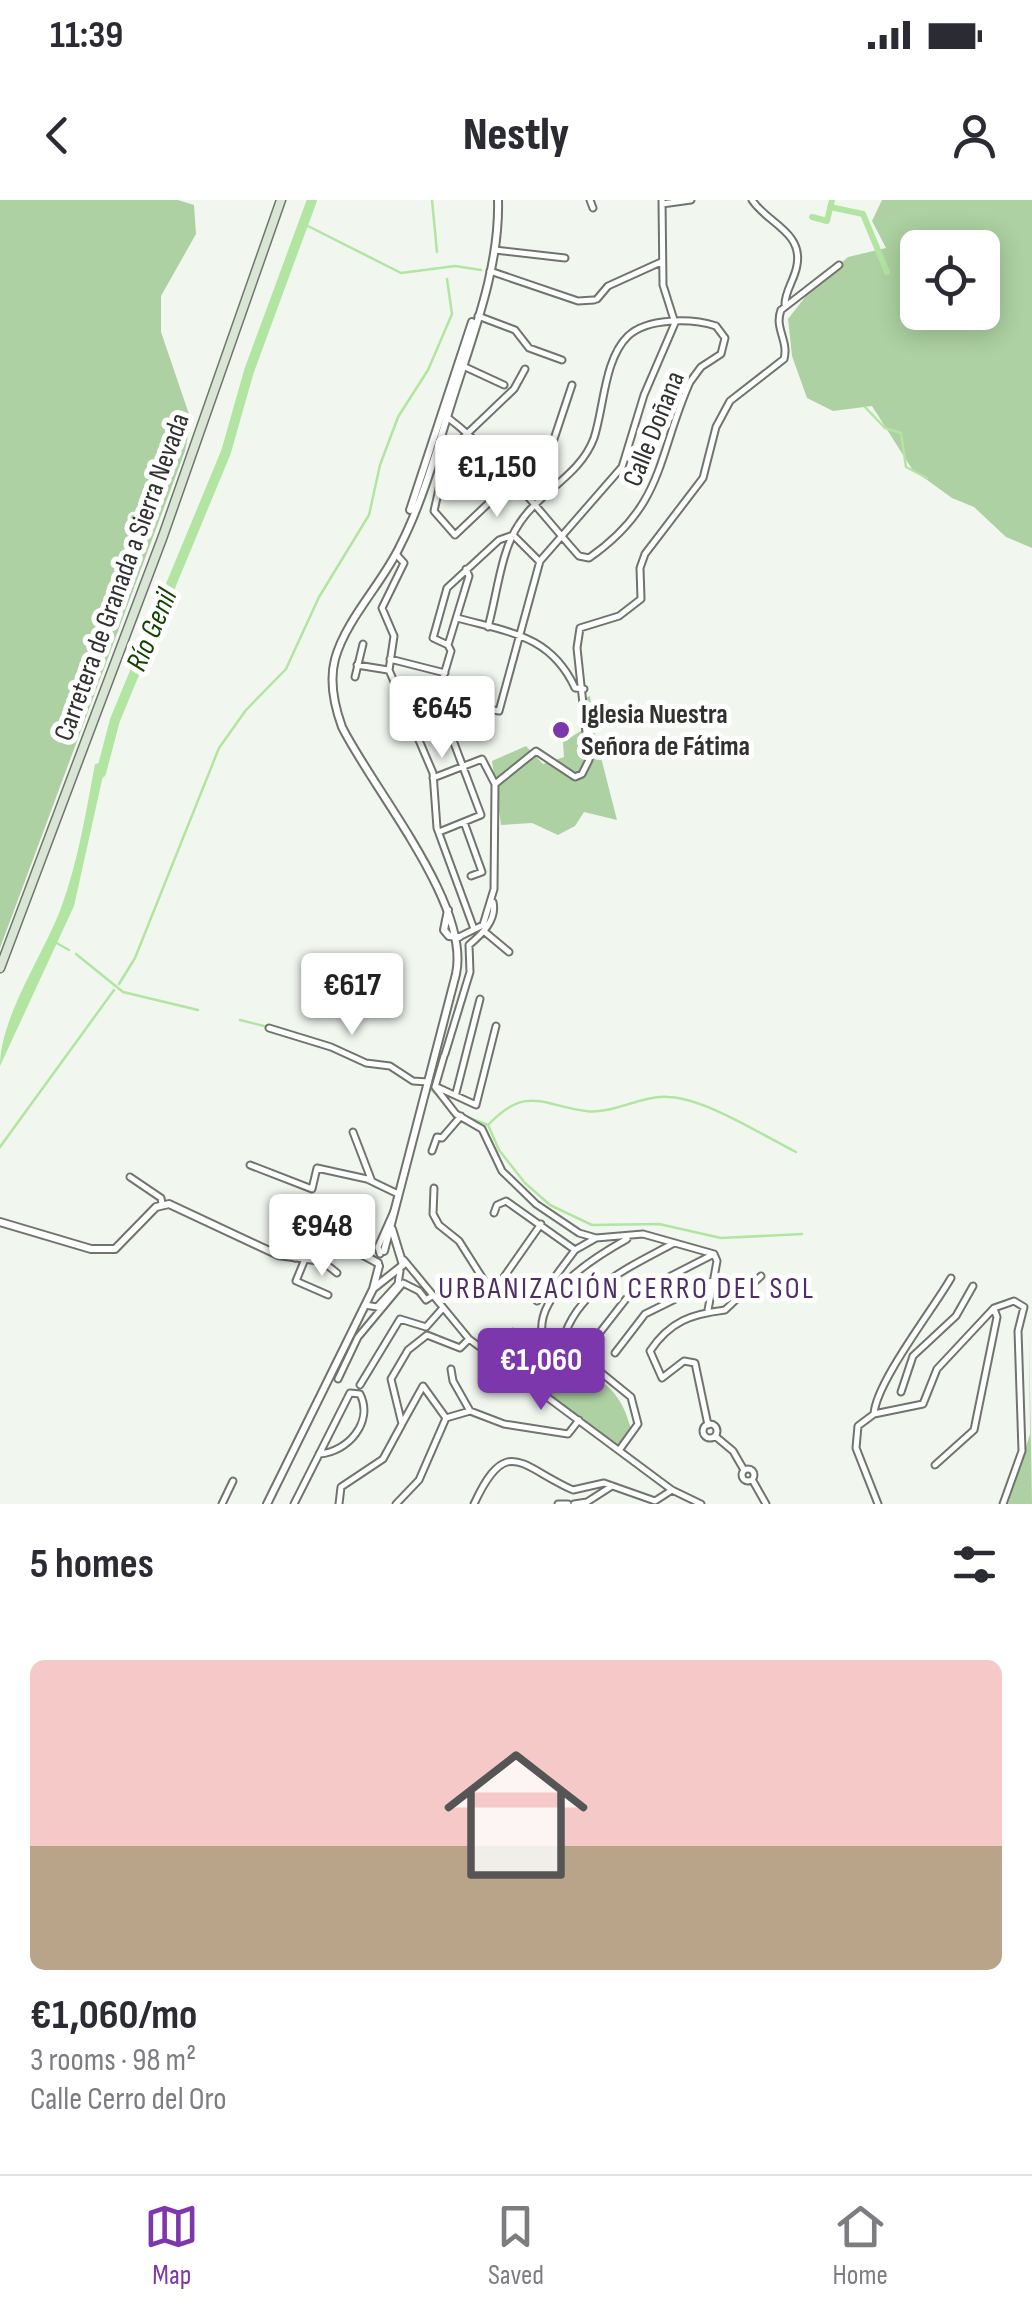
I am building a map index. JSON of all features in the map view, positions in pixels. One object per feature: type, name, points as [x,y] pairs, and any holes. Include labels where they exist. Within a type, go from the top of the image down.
[{"type":"main road","name":"Carretera de Granada a Sierra Nevada","points":[[0,968],[163,536],[281,200]]},
{"type":"street","points":[[268,1504],[373,1289],[432,1084],[456,974],[458,937],[448,908],[353,749],[334,699],[339,649],[396,554],[447,416],[495,250],[498,200]]},
{"type":"street","points":[[590,200],[593,208]]},
{"type":"street","points":[[440,701],[496,713],[540,561],[622,467],[644,394],[674,323],[667,306],[661,262],[662,202],[691,200]]},
{"type":"street","points":[[495,784],[536,751],[562,772],[582,774],[590,760],[577,648],[580,628],[618,616],[641,599],[640,568],[645,554],[703,478],[720,416],[737,393],[784,358],[786,347],[778,321],[798,264],[796,249],[786,231],[752,200]]},
{"type":"street","points":[[495,250],[565,258]]},
{"type":"street","points":[[490,271],[578,301],[596,300],[608,286],[661,262]]},
{"type":"street","points":[[785,304],[839,265]]},
{"type":"street","points":[[396,554],[484,292]]},
{"type":"street","points":[[478,316],[516,330],[529,348],[562,360]]},
{"type":"street","points":[[488,626],[513,535],[534,506],[574,470],[588,450],[624,340],[646,326],[674,323]]},
{"type":"street","name":"Calle Doñana","points":[[447,416],[579,556],[589,558],[626,526],[651,494],[690,382],[725,344],[716,326],[674,323]]},
{"type":"street","points":[[463,366],[509,387]]},
{"type":"street","points":[[525,369],[447,453],[434,511],[455,535],[553,442],[572,385]]},
{"type":"street","points":[[432,444],[447,416],[450,388]]},
{"type":"street","points":[[421,738],[426,735],[440,701],[452,651],[448,644],[432,638],[446,588],[478,557],[513,535]]},
{"type":"street","points":[[513,535],[540,561]]},
{"type":"street","points":[[396,554],[404,563],[382,608],[393,628],[389,670],[421,738],[434,778],[439,832],[474,929]]},
{"type":"street","points":[[448,644],[470,576],[466,569]]},
{"type":"street","points":[[457,618],[542,644],[568,670],[575,688],[584,689]]},
{"type":"street","points":[[355,677],[363,644]]},
{"type":"street","points":[[390,659],[445,674]]},
{"type":"street","points":[[356,665],[389,670]]},
{"type":"street","points":[[439,832],[482,816],[440,701]]},
{"type":"street","points":[[432,1084],[470,972],[470,945],[485,932],[494,912],[495,784],[482,759],[434,778]]},
{"type":"street","points":[[464,822],[482,872],[471,876]]},
{"type":"street","points":[[458,937],[486,919],[492,899]]},
{"type":"street","points":[[485,932],[508,952]]},
{"type":"street","points":[[480,999],[456,1092],[458,1099],[476,1104],[496,1026]]},
{"type":"street","points":[[269,1028],[331,1047],[366,1064],[390,1066],[412,1081],[456,1092]]},
{"type":"street","points":[[432,1084],[461,1116],[482,1130],[502,1171],[536,1204],[596,1238],[630,1238]]},
{"type":"street","points":[[432,1151],[436,1136],[442,1138],[461,1116]]},
{"type":"street","points":[[353,1132],[372,1182]]},
{"type":"street","points":[[250,1165],[312,1189],[317,1168],[372,1182],[398,1194]]},
{"type":"street","points":[[130,1177],[160,1198],[162,1204]]},
{"type":"street","points":[[434,1188],[433,1214],[439,1225],[459,1242],[485,1282],[499,1284],[541,1224]]},
{"type":"street","points":[[494,1214],[497,1205],[506,1201],[576,1250]]},
{"type":"street","points":[[0,1222],[91,1249],[115,1248],[162,1204]]},
{"type":"street","points":[[162,1204],[176,1206],[278,1255],[322,1261],[337,1273]]},
{"type":"street","points":[[390,1274],[378,1247],[388,1216],[394,1212]]},
{"type":"street","points":[[392,1224],[396,1250],[469,1339],[672,1490],[701,1504]]},
{"type":"street","points":[[543,1338],[544,1313],[582,1264],[630,1238],[642,1234],[714,1254]]},
{"type":"street","points":[[295,1258],[298,1238]]},
{"type":"street","points":[[537,1301],[576,1250],[596,1238]]},
{"type":"street","points":[[322,1261],[338,1241],[380,1258],[396,1250]]},
{"type":"street","points":[[561,1350],[564,1328],[603,1281],[676,1242]]},
{"type":"street","points":[[708,1310],[714,1254]]},
{"type":"street","points":[[620,1450],[638,1424],[630,1397],[588,1362],[587,1349],[626,1298],[714,1254]]},
{"type":"street","points":[[306,1260],[296,1281],[328,1295]]},
{"type":"street","points":[[365,1305],[377,1307],[398,1284],[404,1260]]},
{"type":"street","points":[[373,1289],[401,1270],[416,1277]]},
{"type":"street","points":[[762,1276],[728,1309],[708,1310],[668,1327],[649,1353],[664,1379],[684,1361],[694,1362],[708,1425],[705,1436],[715,1436],[733,1450],[744,1470],[743,1479],[752,1480],[766,1504]]},
{"type":"street","points":[[874,1414],[920,1318],[936,1305],[950,1278]]},
{"type":"street","points":[[615,1353],[645,1314],[714,1280]]},
{"type":"street","points":[[338,1379],[358,1337],[403,1284],[420,1290],[426,1300],[432,1296]]},
{"type":"street","points":[[900,1392],[913,1356],[956,1316],[973,1286]]},
{"type":"street","points":[[878,1504],[854,1439],[860,1423],[874,1414],[922,1404],[935,1372],[994,1308],[1014,1301],[1024,1307],[1018,1331],[1022,1451],[1003,1504]]},
{"type":"street","points":[[935,1465],[974,1430],[997,1317],[994,1308]]},
{"type":"street","points":[[360,1385],[400,1319],[426,1327],[442,1309]]},
{"type":"street","points":[[402,1424],[391,1380],[408,1350],[427,1336],[460,1348],[469,1339]]},
{"type":"street","points":[[898,1366],[909,1370]]},
{"type":"street","points":[[451,1369],[453,1382],[470,1411]]},
{"type":"street","points":[[339,1504],[341,1487],[383,1459],[423,1386],[446,1418]]},
{"type":"street","points":[[297,1502],[319,1454],[350,1393],[360,1394],[365,1416],[354,1438],[319,1454]]},
{"type":"street","points":[[446,1418],[470,1411],[504,1424],[558,1435],[568,1434],[579,1420]]},
{"type":"street","points":[[396,1504],[420,1480],[446,1418]]},
{"type":"street","points":[[474,1504],[492,1469],[502,1463],[528,1464],[573,1490],[604,1482],[655,1501],[672,1490]]},
{"type":"street","points":[[222,1504],[234,1480]]},
{"type":"street","points":[[558,1504],[587,1502],[614,1485]]},
{"type":"shaded area","points":[[0,200],[178,200],[194,205],[196,234],[161,296],[161,332],[191,420],[185,451],[0,948]]},
{"type":"shaded area","points":[[882,200],[1032,200],[1032,548],[1006,537],[974,507],[952,498],[912,469],[872,406],[833,411],[807,398],[792,356],[788,319],[813,287],[848,257],[886,248],[872,221]]},
{"type":"shaded area","points":[[590,696],[595,734],[617,820],[584,812],[575,826],[558,835],[532,823],[501,825],[492,761],[526,746],[543,764],[564,757],[563,742],[581,731],[580,700]]},
{"type":"shaded area","points":[[106,762],[74,906],[0,1066],[7,1027],[67,891],[95,764]]},
{"type":"shaded area","points":[[513,1327],[524,1339],[532,1337],[614,1393],[631,1429],[618,1445],[497,1358],[506,1351],[505,1332]]},
{"type":"shaded area","points":[[1029,1331],[1032,1504],[1008,1504],[1030,1434]]},
{"type":"waterway","name":"Río Genil","points":[[101,773],[115,720],[226,452],[249,371],[312,200]]},
{"type":"waterway","points":[[432,200],[437,252]]},
{"type":"waterway","points":[[812,217],[827,221],[832,200]]},
{"type":"waterway","points":[[830,207],[863,214],[887,272]]},
{"type":"waterway","points":[[304,224],[401,273],[455,266],[481,270]]},
{"type":"waterway","points":[[119,984],[135,958],[219,748],[246,710],[286,669],[319,597],[369,515],[380,465],[398,417],[428,370],[452,314],[447,279]]},
{"type":"waterway","points":[[865,407],[885,428],[901,433],[906,467],[927,478]]},
{"type":"waterway","points":[[53,941],[69,950]]},
{"type":"waterway","points":[[76,954],[123,992],[198,1010]]},
{"type":"waterway","points":[[0,1147],[114,990]]},
{"type":"waterway","points":[[240,1020],[268,1027]]},
{"type":"waterway","points":[[429,1088],[442,1099]]},
{"type":"waterway","points":[[488,1125],[524,1101],[596,1111],[668,1097],[716,1110],[796,1152]]},
{"type":"waterway","points":[[464,1116],[488,1125],[499,1150],[525,1183],[550,1205],[592,1225],[659,1224],[721,1238],[802,1234]]},
{"type":"place","name":"Iglesia Nuestra Señora de Fátima","points":[[561,730]]},
{"type":"district","name":"URBANIZACIÓN CERRO DEL SOL","points":[[627,1289]]}]
